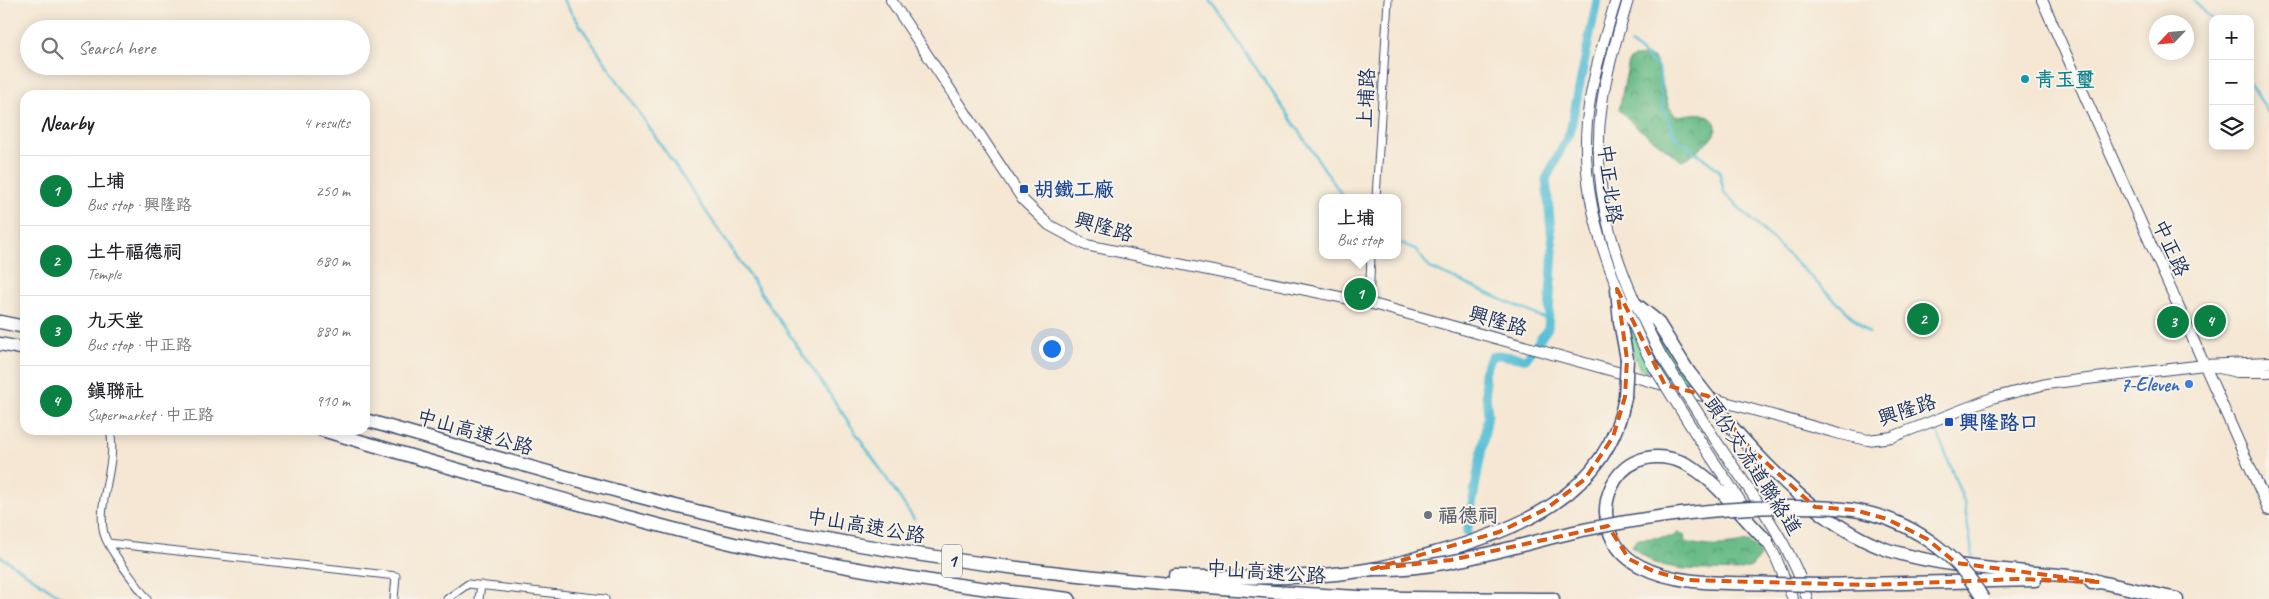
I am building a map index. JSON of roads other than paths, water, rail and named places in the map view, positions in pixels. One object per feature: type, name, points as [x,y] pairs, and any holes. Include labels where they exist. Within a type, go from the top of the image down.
[{"type":"highway","points":[[1372,569],[1451,548],[1499,532],[1540,512],[1568,494],[1585,480],[1606,450],[1619,424],[1625,397],[1627,359],[1620,322],[1618,289]]},
{"type":"highway","points":[[1633,302],[1657,321],[1688,371],[1749,447],[1800,496],[1838,524],[1887,549],[1970,566],[2070,576],[2178,599]]},
{"type":"highway","points":[[0,322],[20,326]]},
{"type":"highway","points":[[0,344],[20,348]]},
{"type":"highway","name":"中山高速公路","points":[[370,421],[623,493],[804,535],[960,562],[1151,581],[1362,597],[1553,599]]},
{"type":"highway","name":"中山高速公路","points":[[340,435],[701,536],[919,580],[1069,599]]},
{"type":"highway","points":[[1767,541],[1714,485],[1684,464],[1662,459],[1641,460],[1617,475],[1608,493],[1605,512],[1612,535],[1629,559],[1640,566],[1667,576],[1685,580],[1819,585],[2018,579],[2088,584],[2100,582]]},
{"type":"highway","points":[[1151,581],[1166,576],[1229,578],[1290,576],[1372,569],[1393,570],[1451,560],[1583,530],[1684,514],[1758,507],[1819,507],[1873,514],[1908,528],[1941,549],[1958,566],[1983,599]]},
{"type":"main road","name":"興隆路","points":[[891,0],[1023,200],[1048,225],[1086,245],[1369,303],[1541,352],[1868,440],[1892,437],[1992,398],[2046,384],[2204,365]]},
{"type":"main road","name":"中正北路","points":[[1616,0],[1594,76],[1585,148],[1593,218],[1618,289],[1652,364]]},
{"type":"main road","name":"中正北路","points":[[1628,0],[1613,51],[1602,102],[1598,163],[1604,210],[1633,302],[1662,356]]},
{"type":"main road","name":"中正路","points":[[2042,0],[2269,510]]},
{"type":"main road","name":"頭份交流道聯絡道","points":[[1662,356],[1774,528],[1807,599]]},
{"type":"main road","points":[[2204,365],[2269,362]]},
{"type":"main road","name":"頭份交流道聯絡道","points":[[1652,364],[1767,541],[1793,599]]},
{"type":"main road","points":[[2204,365],[2237,372],[2269,372]]},
{"type":"street","name":"上埔路","points":[[1376,194],[1388,0]]},
{"type":"street","points":[[1369,303],[1371,259]]},
{"type":"street","points":[[111,435],[110,470],[103,524],[108,543],[147,599]]},
{"type":"street","points":[[108,543],[396,576],[394,599]]},
{"type":"street","points":[[479,599],[481,585]]},
{"type":"street","points":[[446,599],[463,586],[481,585],[605,599]]},
{"type":"waterway","points":[[563,0],[914,519]]},
{"type":"waterway","points":[[1210,0],[1341,194]]},
{"type":"waterway","points":[[1467,532],[1488,415],[1484,373],[1491,357],[1499,355],[1526,359],[1548,328],[1553,250],[1546,179],[1570,132],[1597,0]]},
{"type":"waterway","points":[[2194,0],[2209,17]]},
{"type":"waterway","points":[[1631,43],[1659,68],[1663,108],[1675,136],[1719,170],[1724,193],[1869,333]]},
{"type":"waterway","points":[[2254,90],[2269,114]]},
{"type":"waterway","points":[[1401,243],[1415,249],[1430,268],[1548,320]]},
{"type":"waterway","points":[[1937,431],[1964,502],[1973,558]]},
{"type":"waterway","points":[[0,556],[64,599]]},
{"type":"place","name":"青玉璽","points":[[2025,79]]},
{"type":"place","name":"胡鐵工廠","points":[[1024,189]]},
{"type":"place","name":"上埔","points":[[1360,294]]},
{"type":"place","name":"土牛福德祠","points":[[1923,319]]},
{"type":"place","name":"鎮聯社","points":[[2210,321]]},
{"type":"place","name":"九天堂","points":[[2173,322]]},
{"type":"place","name":"7-Eleven","points":[[2189,384]]},
{"type":"place","name":"興隆路口","points":[[1949,422]]},
{"type":"place","name":"福德祠","points":[[1428,515]]}]
